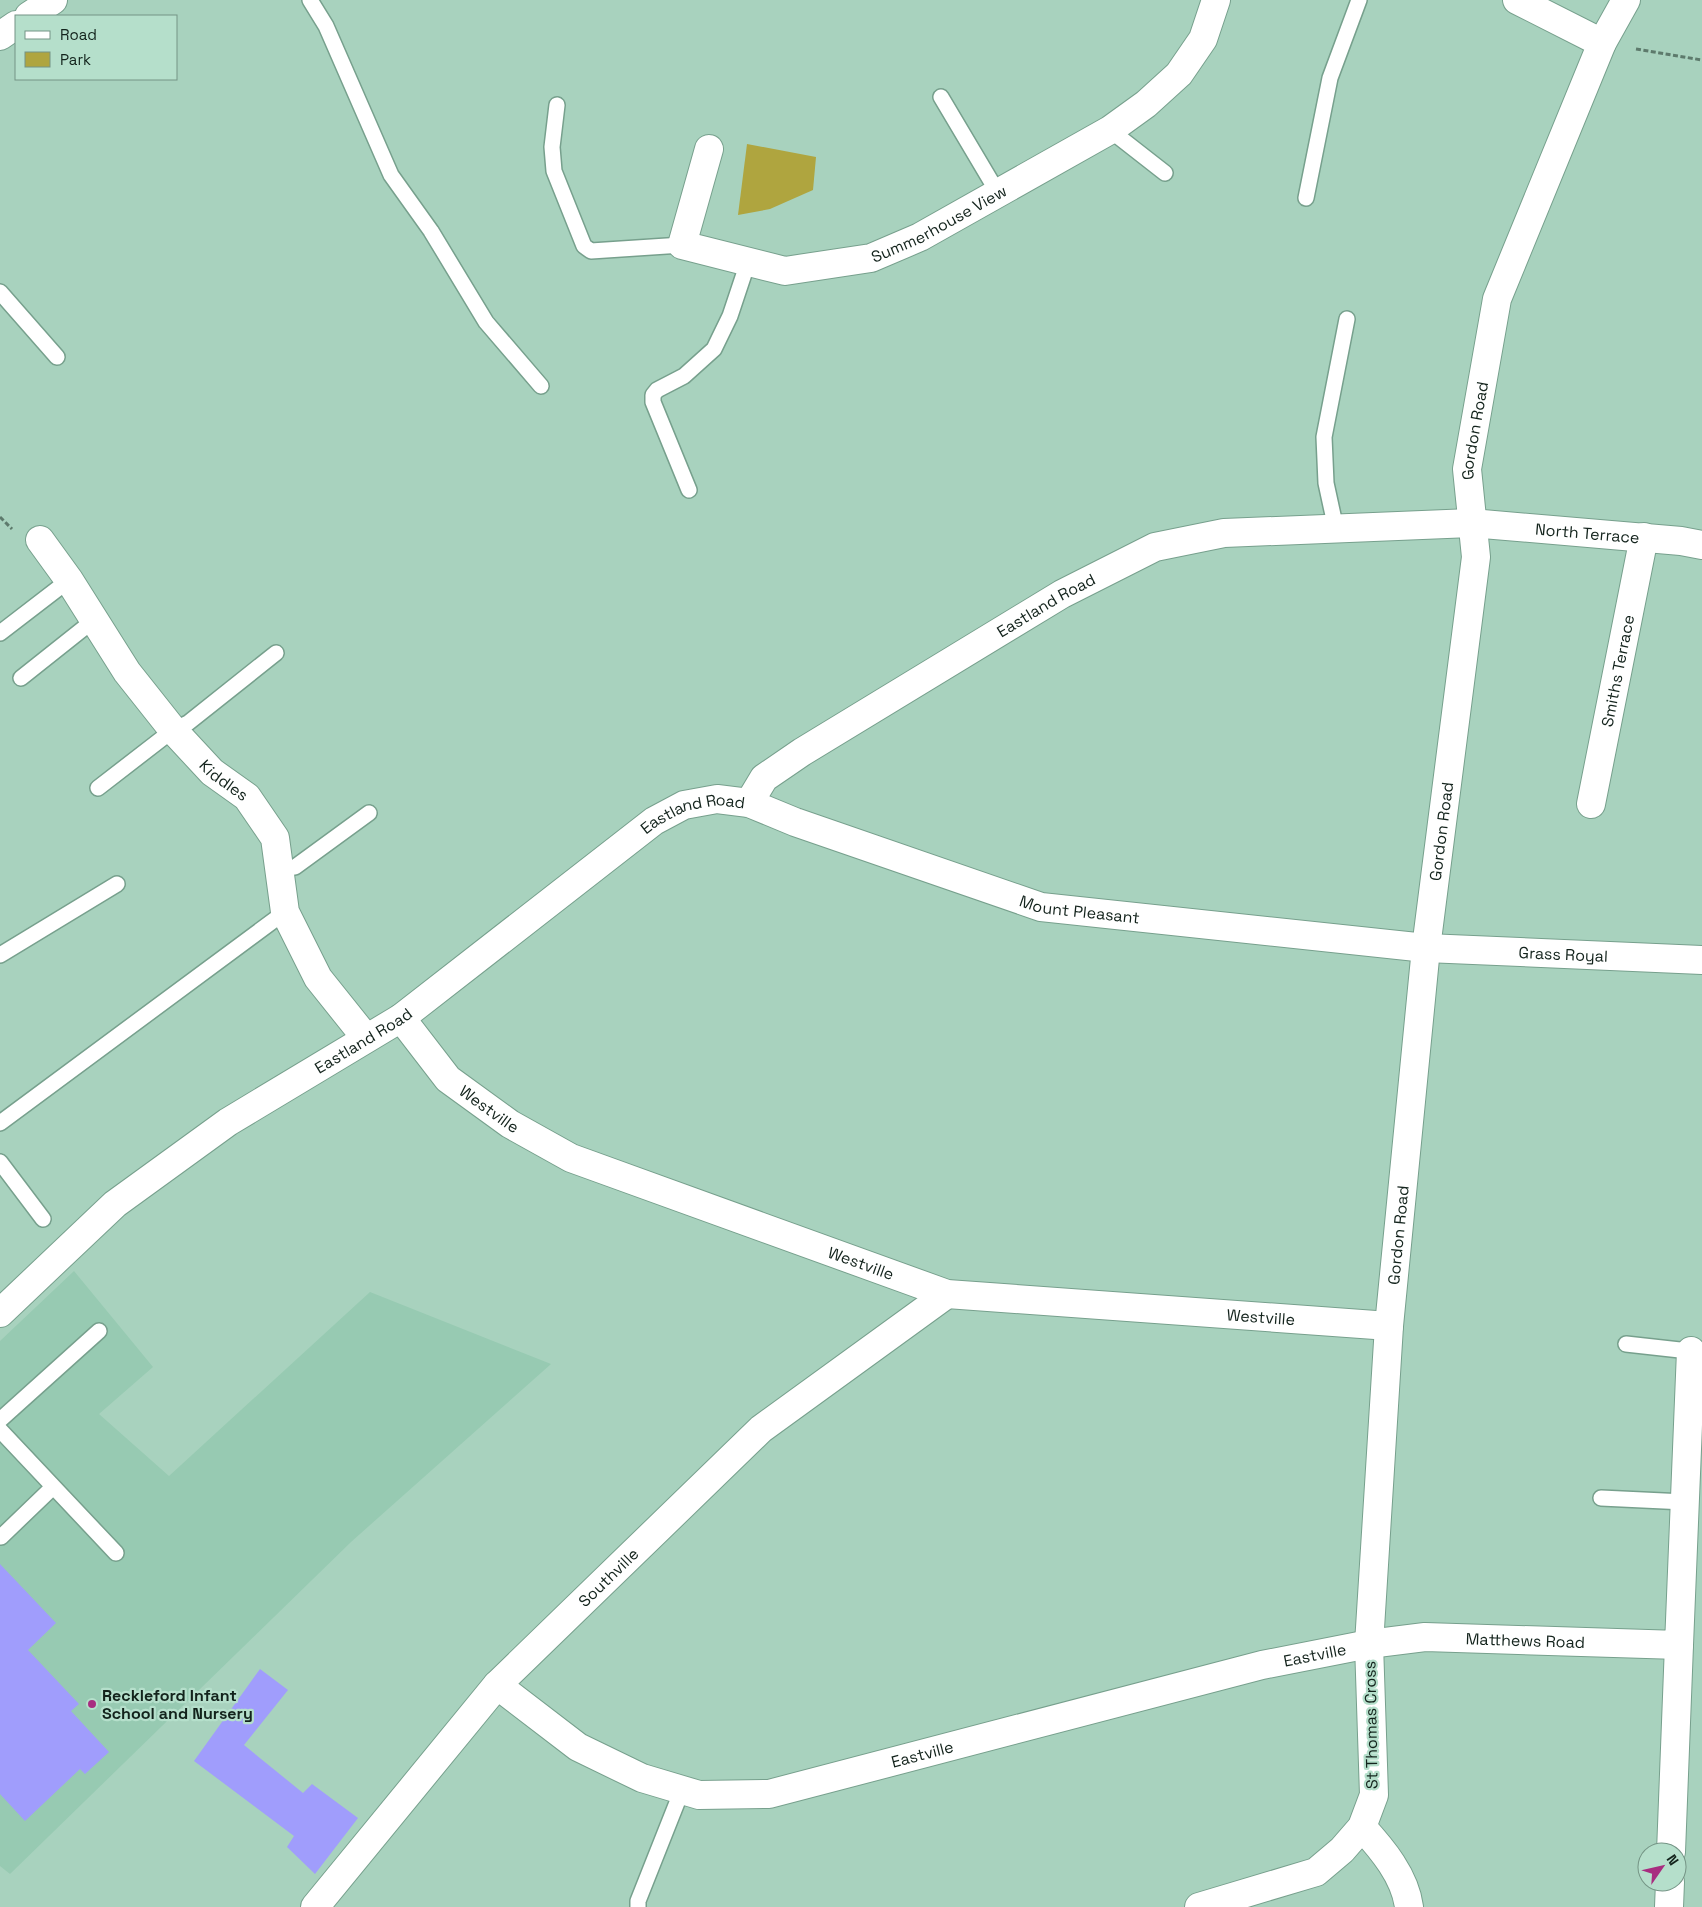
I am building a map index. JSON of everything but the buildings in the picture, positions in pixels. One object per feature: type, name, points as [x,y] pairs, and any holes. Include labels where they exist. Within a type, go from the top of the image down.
[{"type":"street","points":[[30,15],[53,0]]},
{"type":"street","name":"Summerhouse View","points":[[682,245],[785,271],[872,258],[920,237],[1110,130],[1146,104],[1179,74],[1203,39],[1216,0]]},
{"type":"street","points":[[1518,0],[1602,44]]},
{"type":"street","name":"Gordon Road","points":[[1369,1644],[1389,1326],[1426,948],[1476,557],[1467,469],[1497,299],[1602,44],[1626,0]]},
{"type":"street","points":[[0,36],[15,26]]},
{"type":"street","points":[[682,245],[709,149]]},
{"type":"street","name":"Eastland Road","points":[[0,1313],[116,1204],[228,1122],[400,1018],[654,821],[684,805],[717,799],[749,803],[764,778],[802,752],[1062,594],[1155,547],[1224,533],[1472,523]]},
{"type":"street","name":"North Terrace","points":[[1472,523],[1644,537],[1702,545]]},
{"type":"street","name":"Smiths Terrace","points":[[1592,804],[1644,537]]},
{"type":"street","name":"Kiddles","points":[[40,540],[69,580],[127,672],[173,730],[212,772],[247,797],[275,838],[285,912],[318,978],[366,1038]]},
{"type":"street","name":"Mount Pleasant","points":[[749,803],[795,822],[1042,908],[1426,948]]},
{"type":"street","name":"Grass Royal","points":[[1426,948],[1702,960]]},
{"type":"street","name":"Westville","points":[[400,1018],[448,1079],[510,1124],[571,1158],[947,1294],[1389,1326]]},
{"type":"street","name":"Southville","points":[[315,1907],[497,1685],[761,1429],[947,1294]]},
{"type":"street","points":[[1671,1842],[1685,1502],[1697,1351]]},
{"type":"street","name":"Matthews Road","points":[[1369,1644],[1425,1637],[1679,1645]]},
{"type":"street","name":"Eastville","points":[[497,1685],[578,1747],[642,1778],[699,1795],[768,1794],[1262,1664],[1369,1644]]},
{"type":"street","name":"St Thomas Cross","points":[[1198,1907],[1316,1872],[1342,1850],[1362,1826],[1374,1795],[1369,1644]]},
{"type":"street","points":[[1362,1826],[1387,1855],[1408,1895],[1409,1907]]},
{"type":"street","points":[[1668,1907],[1669,1892]]},
{"type":"lane","points":[[310,0],[326,26],[391,175],[431,231],[486,322],[541,386]]},
{"type":"lane","points":[[1306,198],[1330,78],[1359,0]]},
{"type":"lane","points":[[941,97],[998,193]]},
{"type":"lane","points":[[557,105],[552,147],[554,171],[584,246],[591,252],[682,245]]},
{"type":"lane","points":[[1110,130],[1166,173]]},
{"type":"lane","points":[[690,490],[653,402],[653,395],[657,390],[684,376],[714,349],[730,316],[748,262]]},
{"type":"lane","points":[[0,292],[57,357]]},
{"type":"lane","points":[[1336,529],[1326,483],[1324,437],[1347,319]]},
{"type":"lane","points":[[0,634],[69,580]]},
{"type":"lane","points":[[21,678],[94,620]]},
{"type":"lane","points":[[98,788],[173,730],[188,723],[276,653]]},
{"type":"lane","points":[[279,870],[295,867],[369,813]]},
{"type":"lane","points":[[0,955],[117,884]]},
{"type":"lane","points":[[0,1123],[285,912]]},
{"type":"lane","points":[[0,1162],[43,1219]]},
{"type":"lane","points":[[0,1420],[99,1331]]},
{"type":"lane","points":[[1626,1344],[1697,1351]]},
{"type":"lane","points":[[0,1430],[116,1553]]},
{"type":"lane","points":[[1,1537],[53,1487]]},
{"type":"lane","points":[[1601,1498],[1685,1502]]},
{"type":"lane","points":[[638,1907],[638,1901],[682,1790]]},
{"type":"path","points":[[1602,44],[1702,60]]},
{"type":"shaded area","name":"Reckleford Infant School and Nursery","points":[[74,1271],[153,1367],[99,1414],[169,1476],[370,1292],[551,1364],[351,1542],[10,1874],[0,1866],[0,1341]]},
{"type":"green space","points":[[747,144],[816,157],[813,190],[770,209],[738,215]]},
{"type":"place","name":"Reckleford Infant School and Nursery","points":[[92,1704]]}]
